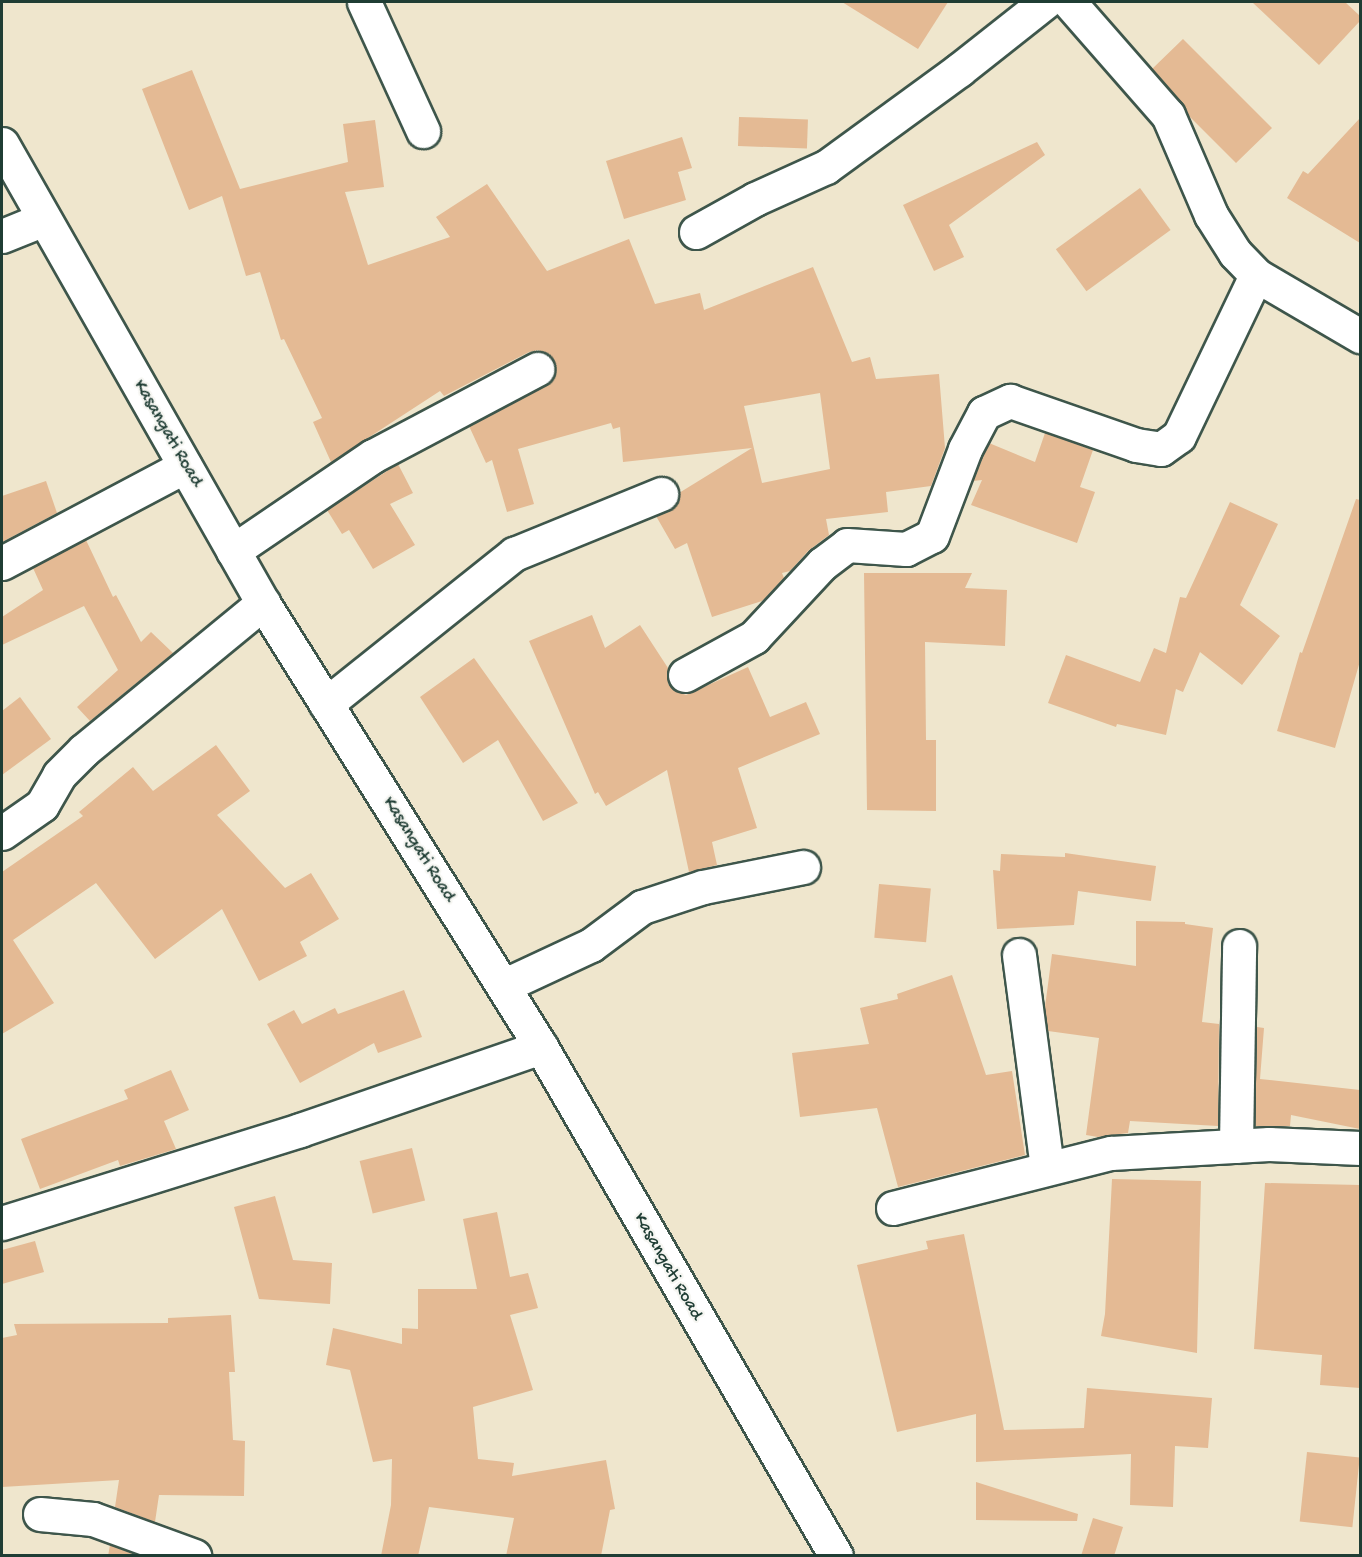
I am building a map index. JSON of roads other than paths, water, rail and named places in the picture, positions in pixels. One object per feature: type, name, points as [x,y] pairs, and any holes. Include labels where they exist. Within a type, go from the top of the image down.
[{"type":"street","points":[[364,2],[423,131]]},
{"type":"street","points":[[696,232],[755,200],[826,166],[959,70],[1045,2]]},
{"type":"street","points":[[1069,2],[1168,115],[1211,215],[1235,253],[1257,275],[1360,336]]},
{"type":"street","name":"Kasangati Road","points":[[2,144],[263,603],[542,1047],[836,1556]]},
{"type":"street","points":[[2,236],[44,219]]},
{"type":"street","points":[[685,675],[754,637],[822,564],[847,544],[906,549],[932,536],[965,449],[984,413],[1010,401],[1136,445],[1161,449],[1179,436],[1257,275]]},
{"type":"street","points":[[233,550],[373,456],[537,369]]},
{"type":"street","points":[[2,563],[185,466]]},
{"type":"street","points":[[326,704],[514,554],[661,494]]},
{"type":"street","points":[[2,833],[42,805],[59,775],[84,750],[263,603]]},
{"type":"street","points":[[503,986],[591,945],[642,907],[704,887],[802,867]]},
{"type":"street","points":[[1236,1146],[1239,946]]},
{"type":"street","points":[[1018,955],[1047,1167]]},
{"type":"street","points":[[2,1223],[300,1130],[542,1047]]},
{"type":"street","points":[[893,1208],[1047,1167],[1111,1153],[1269,1144],[1360,1148]]},
{"type":"street","points":[[40,1514],[93,1519],[194,1556]]}]
